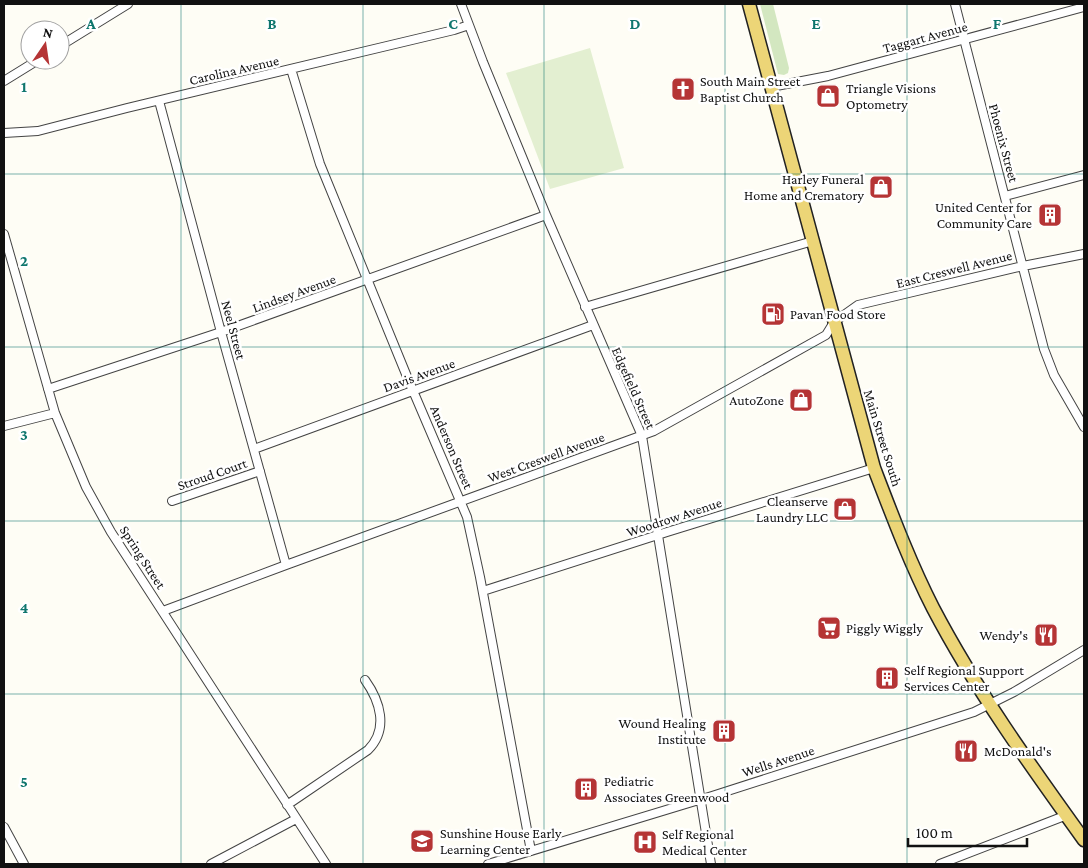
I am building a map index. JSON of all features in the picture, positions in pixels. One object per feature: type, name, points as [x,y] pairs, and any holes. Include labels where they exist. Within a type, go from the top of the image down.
[{"type":"main road","name":"Main Street South","points":[[749,4],[874,468],[891,513],[932,606],[967,669],[989,704],[1084,840]]},
{"type":"street","points":[[70,40],[128,4]]},
{"type":"street","name":"Edgefield Street","points":[[461,4],[546,216],[642,436],[711,864]]},
{"type":"street","name":"Phoenix Street","points":[[955,4],[1049,362],[1062,390],[1084,427]]},
{"type":"street","name":"Taggart Avenue","points":[[771,88],[828,76],[1084,8]]},
{"type":"street","name":"Carolina Avenue","points":[[4,133],[38,131],[454,30],[468,25]]},
{"type":"street","name":"Anderson Street","points":[[291,69],[320,164],[470,525],[531,851]]},
{"type":"street","points":[[4,81],[22,70]]},
{"type":"street","name":"Neel Street","points":[[160,101],[221,332],[286,565]]},
{"type":"street","points":[[1005,196],[1084,174]]},
{"type":"street","name":"Lindsey Avenue","points":[[48,389],[221,332],[546,216]]},
{"type":"street","name":"Spring Street","points":[[4,234],[55,413],[76,465],[96,505],[326,864]]},
{"type":"street","points":[[585,307],[813,241]]},
{"type":"street","name":"East Creswell Avenue","points":[[834,322],[858,305],[1023,266],[1084,254]]},
{"type":"street","name":"West Creswell Avenue","points":[[163,611],[654,431],[826,335],[834,322]]},
{"type":"street","name":"Davis Avenue","points":[[254,450],[593,326]]},
{"type":"street","points":[[4,426],[55,413]]},
{"type":"street","name":"Woodrow Avenue","points":[[483,592],[874,468]]},
{"type":"street","name":"Stroud Court","points":[[172,501],[260,471]]},
{"type":"street","name":"Wells Avenue","points":[[488,864],[701,799],[965,714],[1014,692],[1084,650]]},
{"type":"street","points":[[287,805],[374,744],[380,728],[380,710],[376,697],[365,680]]},
{"type":"street","points":[[940,864],[1067,815]]},
{"type":"street","points":[[211,864],[296,819]]},
{"type":"street","points":[[4,827],[24,864]]},
{"type":"green space","points":[[760,4],[773,4],[789,68],[788,73],[784,75],[778,74]]},
{"type":"green space","points":[[590,48],[624,168],[550,189],[506,73]]},
{"type":"place","name":"South Main Street Baptist Church","points":[[683,89]]},
{"type":"place","name":"Triangle Visions Optometry","points":[[828,96]]},
{"type":"place","name":"Harley Funeral Home and Crematory","points":[[881,187]]},
{"type":"place","name":"United Center for Community Care","points":[[1050,215]]},
{"type":"place","name":"Pavan Food Store","points":[[773,314]]},
{"type":"place","name":"AutoZone","points":[[801,400]]},
{"type":"place","name":"Cleanserve Laundry LLC","points":[[845,509]]},
{"type":"place","name":"Piggly Wiggly","points":[[829,628]]},
{"type":"place","name":"Wendy's","points":[[1046,635]]},
{"type":"place","name":"Self Regional Support Services Center","points":[[887,678]]},
{"type":"place","name":"Wound Healing Institute","points":[[724,731]]},
{"type":"place","name":"McDonald's","points":[[966,751]]},
{"type":"place","name":"Pediatric Associates Greenwood","points":[[586,789]]},
{"type":"place","name":"Sunshine House Early Learning Center","points":[[422,841]]},
{"type":"place","name":"Self Regional Medical Center","points":[[645,842]]}]
